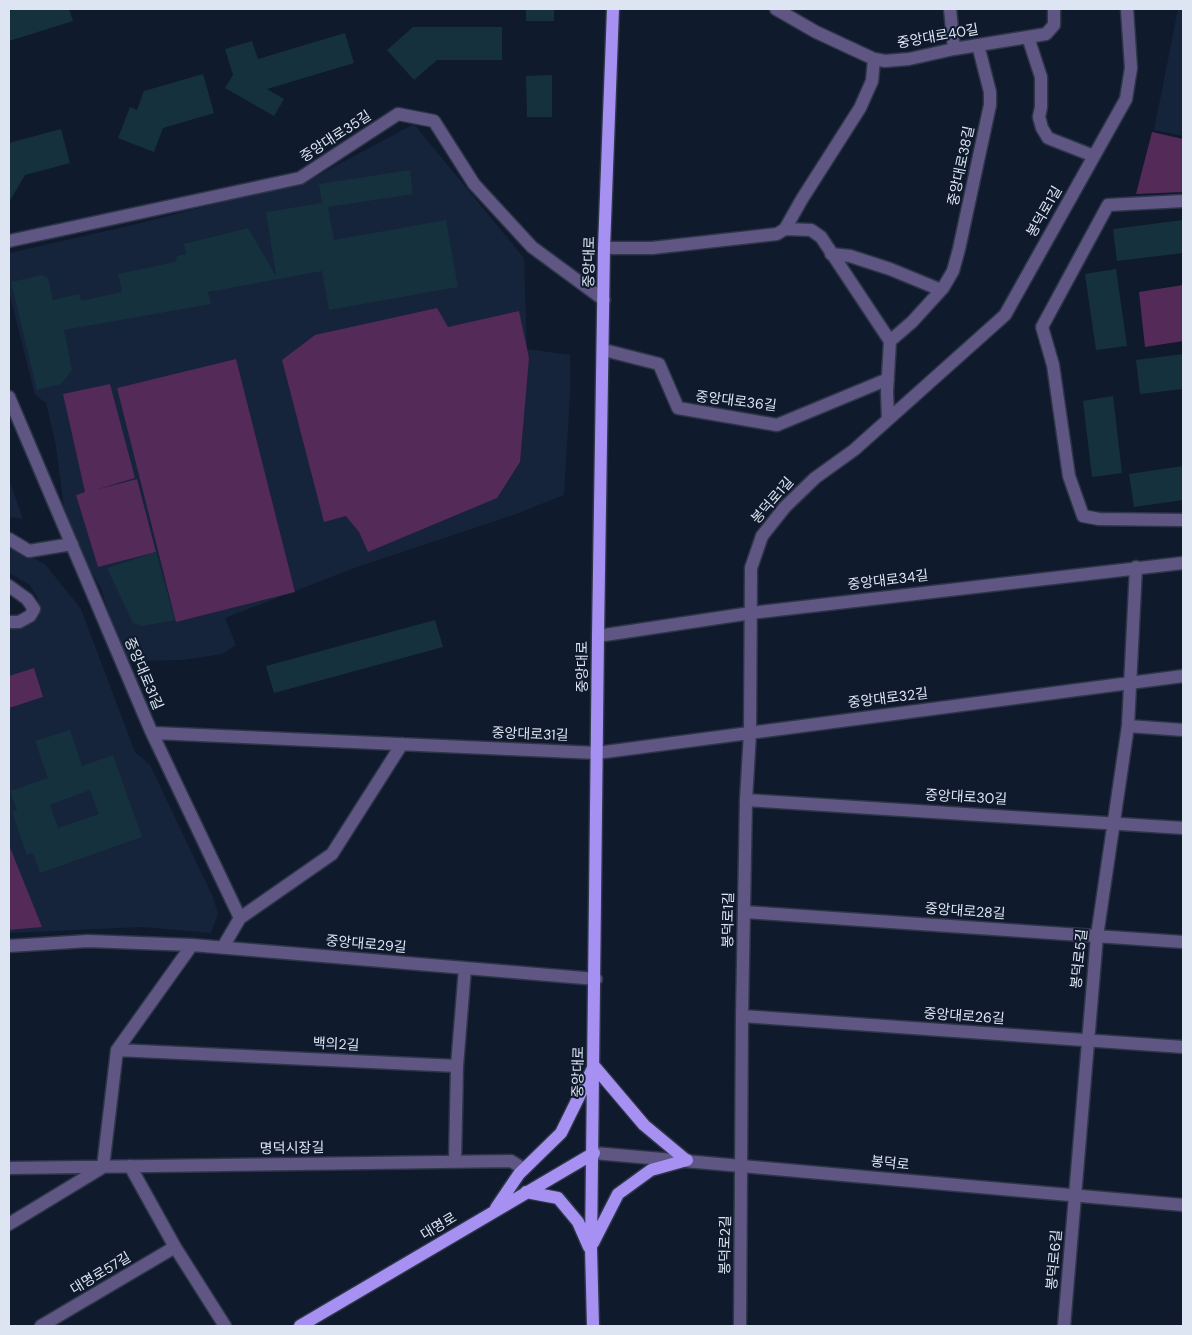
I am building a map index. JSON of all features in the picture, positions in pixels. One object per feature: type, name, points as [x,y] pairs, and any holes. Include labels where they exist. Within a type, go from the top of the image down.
[{"type":"main road","name":"중앙대로","points":[[593,1326],[591,1250],[596,979],[598,636],[604,350],[604,248],[613,9]]},
{"type":"main road","points":[[493,1212],[524,1169],[561,1133],[594,1066],[644,1125],[686,1160]]},
{"type":"main road","name":"대명로","points":[[300,1326],[594,1153]]},
{"type":"main road","points":[[591,1250],[618,1194],[651,1170],[686,1160]]},
{"type":"main road","points":[[526,1192],[558,1198],[578,1222],[591,1250]]},
{"type":"street","name":"중앙대로40길","points":[[776,9],[816,32],[874,59],[885,61],[909,59],[954,49],[1046,34],[1054,25],[1054,9]]},
{"type":"street","points":[[950,9],[954,49]]},
{"type":"street","name":"봉덕로1길","points":[[743,1165],[742,1016],[746,800],[750,733],[751,568],[762,536],[785,507],[815,478],[854,450],[1005,315],[1126,99],[1131,68],[1127,9]]},
{"type":"street","points":[[1028,37],[1040,77],[1041,107],[1039,117],[1042,128],[1048,138],[1094,156]]},
{"type":"street","name":"중앙대로38길","points":[[890,341],[912,322],[941,290],[953,271],[990,105],[990,92],[978,45]]},
{"type":"street","points":[[604,248],[652,248],[694,244],[777,234],[785,229],[802,198],[860,108],[872,81],[874,59]]},
{"type":"street","name":"중앙대로35길","points":[[9,241],[300,178],[398,114],[434,121],[474,184],[532,247],[604,300]]},
{"type":"street","points":[[1183,201],[1108,205],[1042,327],[1053,365],[1069,476],[1083,516],[1099,519],[1183,520]]},
{"type":"street","points":[[785,229],[811,230],[821,238],[890,341],[888,419]]},
{"type":"street","points":[[831,254],[850,256],[882,266],[941,290]]},
{"type":"street","name":"중앙대로36길","points":[[604,350],[659,364],[678,408],[777,425],[888,379]]},
{"type":"street","name":"중앙대로31길","points":[[9,397],[151,731],[155,733],[597,752]]},
{"type":"street","points":[[9,540],[29,551],[72,544]]},
{"type":"street","name":"중앙대로34길","points":[[598,636],[751,612],[1183,563]]},
{"type":"street","name":"봉덕로5길","points":[[1075,1197],[1097,936],[1128,726],[1136,568]]},
{"type":"street","points":[[9,586],[27,599],[34,609],[30,616],[19,622],[9,622]]},
{"type":"street","name":"중앙대로32길","points":[[597,752],[1183,676]]},
{"type":"street","points":[[1128,726],[1183,730]]},
{"type":"street","points":[[151,731],[240,918]]},
{"type":"street","points":[[223,947],[240,918],[332,854],[402,744]]},
{"type":"street","name":"중앙대로30길","points":[[746,800],[1115,822],[1183,828]]},
{"type":"street","name":"중앙대로28길","points":[[745,912],[1183,942]]},
{"type":"street","name":"중앙대로29길","points":[[9,946],[88,941],[192,945],[596,979]]},
{"type":"street","points":[[9,1224],[104,1166],[117,1050],[192,945]]},
{"type":"street","points":[[455,1162],[457,1066],[464,968]]},
{"type":"street","name":"중앙대로26길","points":[[742,1016],[1183,1047]]},
{"type":"street","name":"백의2길","points":[[117,1050],[457,1066]]},
{"type":"street","name":"봉덕로","points":[[594,1153],[743,1165],[1075,1197],[1183,1205]]},
{"type":"street","name":"명덕시장길","points":[[9,1168],[511,1161],[524,1169]]},
{"type":"street","name":"봉덕로2길","points":[[740,1326],[743,1165]]},
{"type":"street","points":[[130,1166],[175,1247],[225,1326]]},
{"type":"street","name":"봉덕로6길","points":[[1064,1326],[1075,1197]]},
{"type":"street","name":"대명로57길","points":[[41,1326],[175,1247]]},
{"type":"shaded area","points":[[1178,9],[1183,9],[1183,136],[1154,130]]},
{"type":"shaded area","points":[[414,124],[524,258],[527,349],[570,355],[570,395],[564,495],[516,514],[357,567],[225,618],[236,645],[222,654],[183,660],[129,661],[119,646],[101,588],[80,552],[64,507],[55,441],[46,403],[35,395],[9,291],[9,253],[137,224],[313,178]]},
{"type":"shaded area","points":[[1152,132],[1183,139],[1183,192],[1136,194]]},
{"type":"shaded area","points":[[1183,285],[1183,341],[1145,347],[1139,292]]},
{"type":"shaded area","points":[[437,308],[448,327],[519,311],[529,358],[520,462],[497,498],[368,552],[359,532],[346,516],[324,522],[282,360],[315,335]]},
{"type":"shaded area","points":[[236,359],[295,592],[176,622],[117,388]]},
{"type":"shaded area","points":[[110,384],[135,478],[95,490],[137,479],[156,552],[98,567],[76,495],[85,492],[63,394]]},
{"type":"shaded area","points":[[9,479],[23,519],[9,517]]},
{"type":"shaded area","points":[[9,546],[45,564],[81,609],[135,752],[150,765],[213,897],[218,914],[211,933],[142,927],[9,933],[9,624],[38,610],[38,599],[30,585],[9,573]]},
{"type":"shaded area","points":[[34,668],[43,697],[9,708],[9,676]]},
{"type":"shaded area","points":[[9,845],[42,927],[9,930]]},
{"type":"building","points":[[16,9],[69,9],[73,21],[9,41],[9,11]]},
{"type":"building","points":[[526,9],[554,9],[554,21],[526,21]]},
{"type":"building","points":[[413,27],[502,27],[502,60],[437,60],[414,80],[387,50]]},
{"type":"building","points":[[345,33],[354,63],[267,89],[284,99],[274,116],[225,88],[233,75],[225,49],[252,41],[258,59]]},
{"type":"building","points":[[203,74],[214,113],[163,128],[154,152],[118,138],[130,107],[137,110],[144,91]]},
{"type":"building","points":[[552,75],[552,117],[527,117],[526,76]]},
{"type":"building","points":[[61,129],[70,163],[25,175],[9,202],[9,143]]},
{"type":"building","points":[[410,170],[413,194],[328,207],[334,240],[446,220],[458,287],[329,310],[322,271],[208,292],[211,304],[64,330],[72,370],[61,384],[37,390],[11,282],[42,275],[48,278],[53,300],[79,294],[81,301],[122,292],[118,274],[175,262],[177,256],[186,254],[184,244],[248,228],[276,276],[266,212],[322,203],[319,184]]},
{"type":"building","points":[[1183,220],[1183,253],[1117,261],[1113,229]]},
{"type":"building","points":[[1116,269],[1127,346],[1096,350],[1085,274]]},
{"type":"building","points":[[1183,354],[1183,389],[1140,394],[1136,360]]},
{"type":"building","points":[[1113,396],[1122,473],[1092,477],[1083,401]]},
{"type":"building","points":[[1183,466],[1183,500],[1134,507],[1129,474]]},
{"type":"building","points":[[156,552],[175,620],[142,626],[133,623],[107,568]]},
{"type":"building","points":[[435,620],[443,647],[274,693],[266,666]]},
{"type":"building","points":[[70,730],[82,766],[113,755],[142,837],[40,873],[33,853],[27,855],[12,812],[17,810],[10,791],[48,778],[35,741]],"holes":[[[90,790],[99,814],[58,828],[50,805]]]}]
